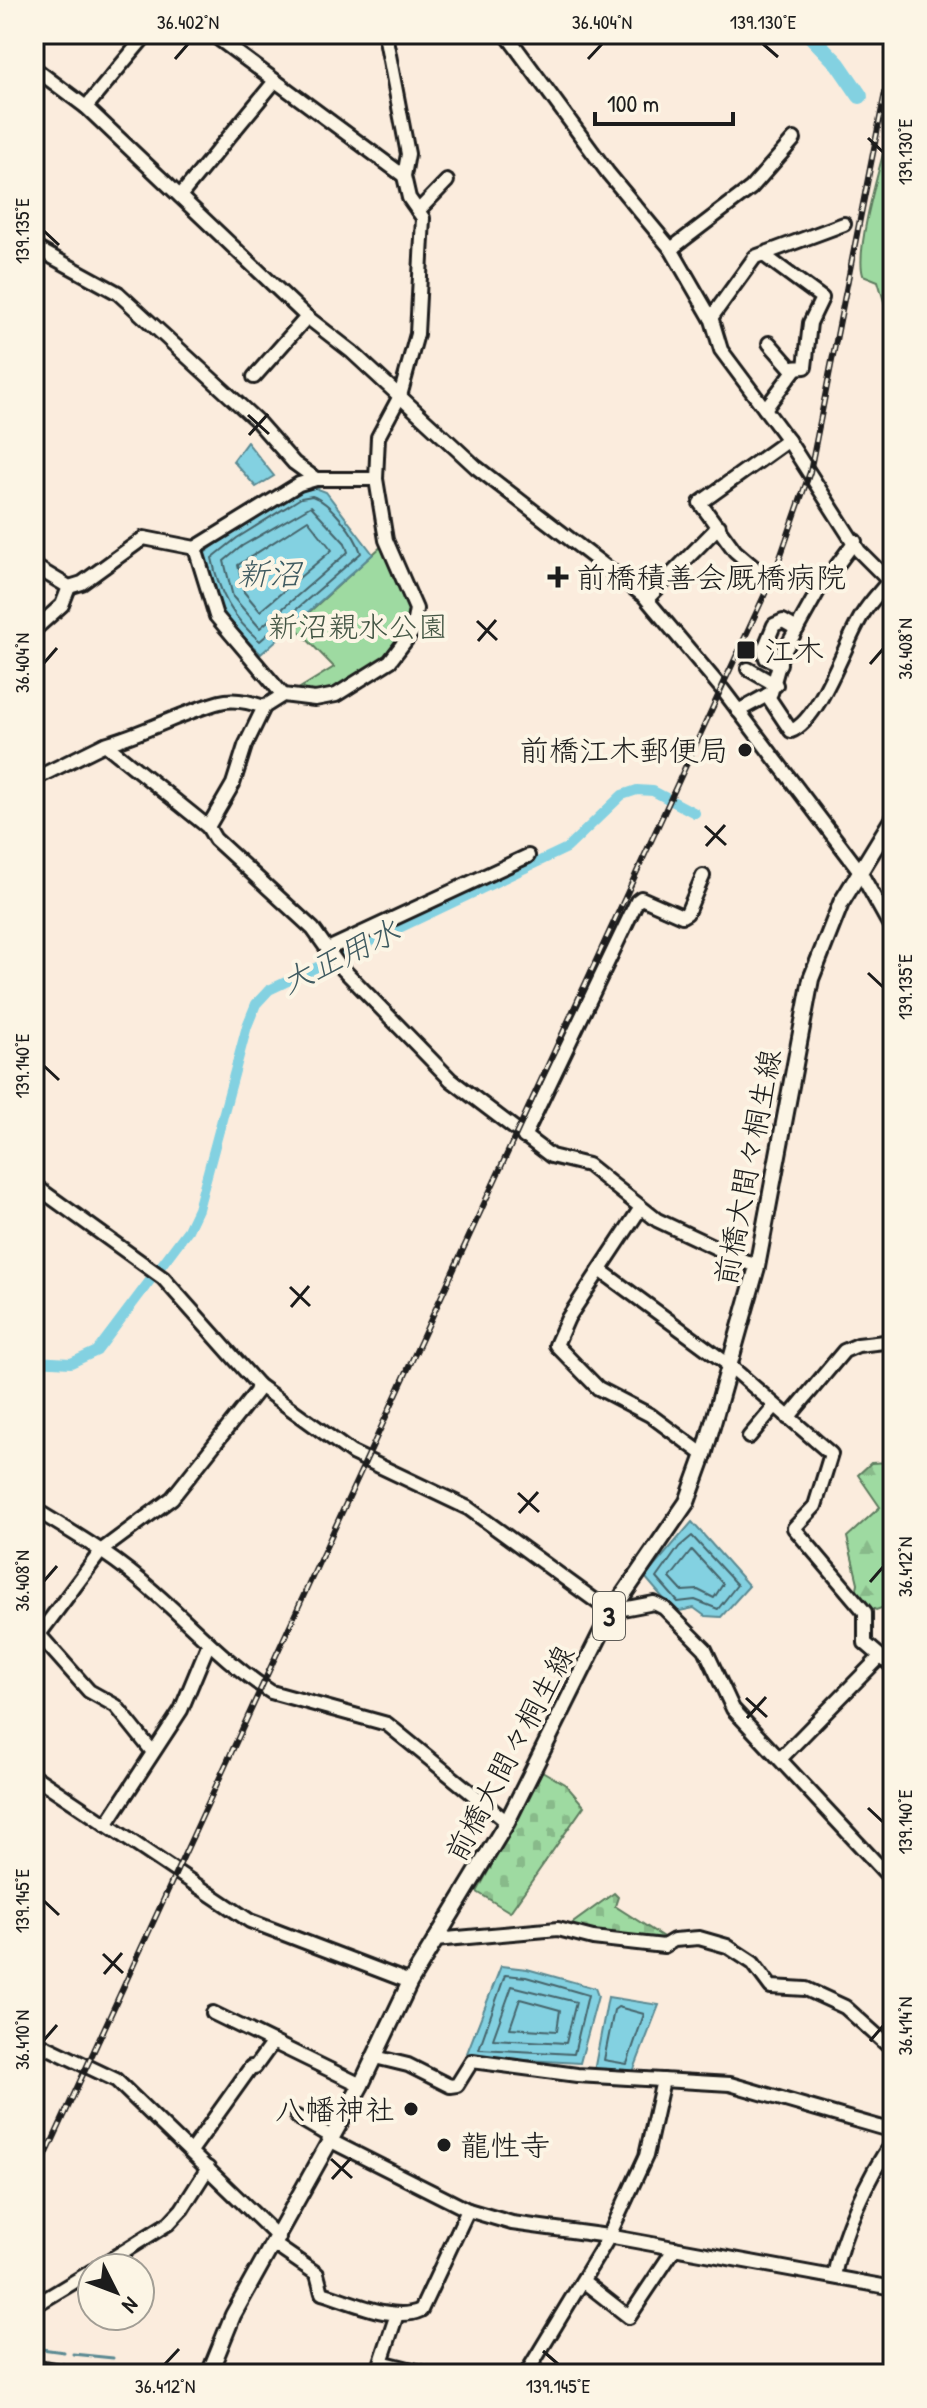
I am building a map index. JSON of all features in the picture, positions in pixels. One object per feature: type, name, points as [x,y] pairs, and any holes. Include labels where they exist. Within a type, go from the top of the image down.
[{"type":"main road","name":"前橋大間々桐生線","points":[[209,2374],[228,2325],[332,2140],[410,1982],[507,1822],[612,1611],[678,1518],[704,1455],[757,1267],[811,979],[835,916],[859,870],[893,818]]},
{"type":"main road","points":[[34,2367],[69,2374]]},
{"type":"street","points":[[86,107],[147,34]]},
{"type":"street","points":[[212,34],[404,176]]},
{"type":"street","points":[[208,827],[233,784],[245,746],[264,707],[283,695],[315,699],[336,695],[390,661],[412,632],[416,609],[386,540],[376,479],[378,437],[400,396],[417,334],[423,218],[409,198],[404,176],[408,154],[385,34]]},
{"type":"street","points":[[506,34],[608,173],[671,249],[713,322],[721,350],[788,440],[859,551],[891,583],[862,615],[818,700],[799,728],[791,731],[767,695]]},
{"type":"street","points":[[34,68],[86,107],[307,317],[400,396],[476,467],[647,599],[738,711],[859,870],[893,931]]},
{"type":"street","points":[[180,196],[275,81]]},
{"type":"street","points":[[671,249],[751,188],[794,139]]},
{"type":"street","points":[[418,211],[447,181]]},
{"type":"street","points":[[713,322],[755,257],[765,256],[844,224]]},
{"type":"street","points":[[34,247],[118,293],[257,421],[294,463],[316,479]]},
{"type":"street","points":[[765,256],[822,298],[810,323],[805,367],[791,368],[769,343]]},
{"type":"street","points":[[254,377],[307,317]]},
{"type":"street","points":[[765,409],[796,368]]},
{"type":"street","points":[[763,575],[735,551],[700,503],[788,440]]},
{"type":"street","points":[[34,566],[69,587],[82,583],[144,538],[195,548],[299,484],[316,479],[376,479]]},
{"type":"street","points":[[647,599],[719,526]]},
{"type":"street","points":[[738,711],[767,695],[776,685],[780,664],[797,629],[818,591],[855,541]]},
{"type":"street","points":[[195,548],[216,616],[283,695]]},
{"type":"street","points":[[34,630],[62,605],[69,587]]},
{"type":"street","points":[[780,664],[766,658],[764,649],[774,625],[783,621],[797,629]]},
{"type":"street","points":[[748,669],[776,685]]},
{"type":"street","points":[[34,779],[105,744],[148,732],[222,701],[246,701],[264,707]]},
{"type":"street","points":[[105,744],[208,827],[215,839],[313,929],[338,964],[437,1069],[557,1159],[588,1165],[640,1209],[757,1267]]},
{"type":"street","points":[[329,950],[528,856]]},
{"type":"street","points":[[524,1137],[637,901],[641,898],[682,916],[687,913],[703,876]]},
{"type":"street","points":[[34,1185],[163,1278],[258,1385],[352,1453],[468,1508],[612,1611],[654,1603],[664,1608],[705,1649],[733,1709],[893,1881]]},
{"type":"street","points":[[640,1209],[568,1318],[556,1345],[598,1388],[650,1415],[704,1455]]},
{"type":"street","points":[[600,1270],[729,1365],[831,1454],[815,1506],[794,1528],[865,1612],[863,1639],[879,1658],[893,1667]]},
{"type":"street","points":[[788,1418],[844,1351],[858,1345],[893,1341]]},
{"type":"street","points":[[152,1751],[116,1706],[89,1691],[36,1634],[102,1550],[172,1498],[256,1392],[258,1385]]},
{"type":"street","points":[[749,1437],[775,1406]]},
{"type":"street","points":[[34,1509],[102,1550],[155,1593],[208,1645],[271,1692],[387,1724],[507,1822]]},
{"type":"street","points":[[106,1825],[181,1710],[208,1645]]},
{"type":"street","points":[[781,1758],[879,1658]]},
{"type":"street","points":[[34,1776],[250,1921],[410,1982]]},
{"type":"street","points":[[435,1940],[558,1929],[593,1938],[664,1946],[674,1940],[699,1938],[727,1946],[753,1963],[771,1987],[806,1989],[845,2007],[893,2050]]},
{"type":"street","points":[[213,2013],[361,2085]]},
{"type":"street","points":[[34,2041],[109,2075],[191,2151],[277,2242],[317,2274],[322,2293],[397,2314],[412,2315],[421,2310],[468,2210]]},
{"type":"street","points":[[191,2151],[251,2067],[255,2067],[273,2042]]},
{"type":"street","points":[[375,2057],[408,2065],[450,2086],[457,2085],[472,2061],[577,2075],[730,2084],[893,2131]]},
{"type":"street","points":[[526,2374],[608,2236],[646,2156],[663,2080]]},
{"type":"street","points":[[297,2117],[332,2140],[468,2210],[514,2224],[608,2236],[893,2288]]},
{"type":"street","points":[[834,2276],[841,2243],[873,2169],[893,2141]]},
{"type":"street","points":[[123,2252],[169,2223],[182,2209],[208,2168]]},
{"type":"street","points":[[583,2281],[629,2317],[675,2248]]},
{"type":"street","points":[[34,2306],[76,2281]]},
{"type":"street","points":[[397,2314],[381,2362],[428,2374]]},
{"type":"green space","points":[[893,117],[893,332],[878,281],[863,275],[861,262],[866,221]]},
{"type":"green space","name":"新沼親水公園","points":[[384,544],[412,608],[412,621],[406,633],[373,669],[335,692],[314,696],[292,693],[334,667],[294,626]]},
{"type":"green space","points":[[890,1462],[893,1604],[876,1610],[855,1600],[858,1583],[847,1537],[880,1507],[858,1475],[871,1463]]},
{"type":"green space","points":[[542,1771],[566,1785],[584,1806],[510,1912],[477,1892]]},
{"type":"green space","points":[[614,1893],[618,1897],[615,1906],[668,1940],[661,1943],[566,1928]]},
{"type":"water","points":[[247,442],[274,476],[256,487],[233,461]]},
{"type":"water","name":"新沼","points":[[313,487],[326,492],[373,554],[261,654],[222,610],[202,555],[269,506]]},
{"type":"water","points":[[692,1522],[749,1586],[721,1617],[705,1616],[694,1608],[675,1612],[645,1577]]},
{"type":"water","points":[[501,1966],[527,1969],[595,1988],[598,1996],[580,2063],[471,2057],[467,2053]]},
{"type":"water","points":[[608,1997],[659,2005],[633,2072],[594,2071]]},
{"type":"waterway","points":[[809,34],[838,64],[860,96]]},
{"type":"waterway","name":"大正用水","points":[[34,1361],[71,1363],[97,1351],[188,1230],[198,1209],[247,1026],[256,1004],[269,990],[567,848],[622,795],[637,790],[653,791],[695,813]]},
{"type":"waterway","points":[[34,2348],[64,2352]]},
{"type":"waterway","points":[[73,2354],[113,2358]]},
{"type":"waterway","points":[[141,2366],[177,2373]]},
{"type":"railway","points":[[887,62],[890,34]]},
{"type":"railway","points":[[34,2181],[775,572],[810,472],[893,52]]},
{"type":"place","name":"前橋積善会厩橋病院","points":[[558,577]]},
{"type":"place","name":"江木","points":[[746,650]]},
{"type":"place","name":"前橋江木郵便局","points":[[745,750]]},
{"type":"place","name":"八幡神社","points":[[411,2109]]},
{"type":"place","name":"龍性寺","points":[[444,2145]]}]
